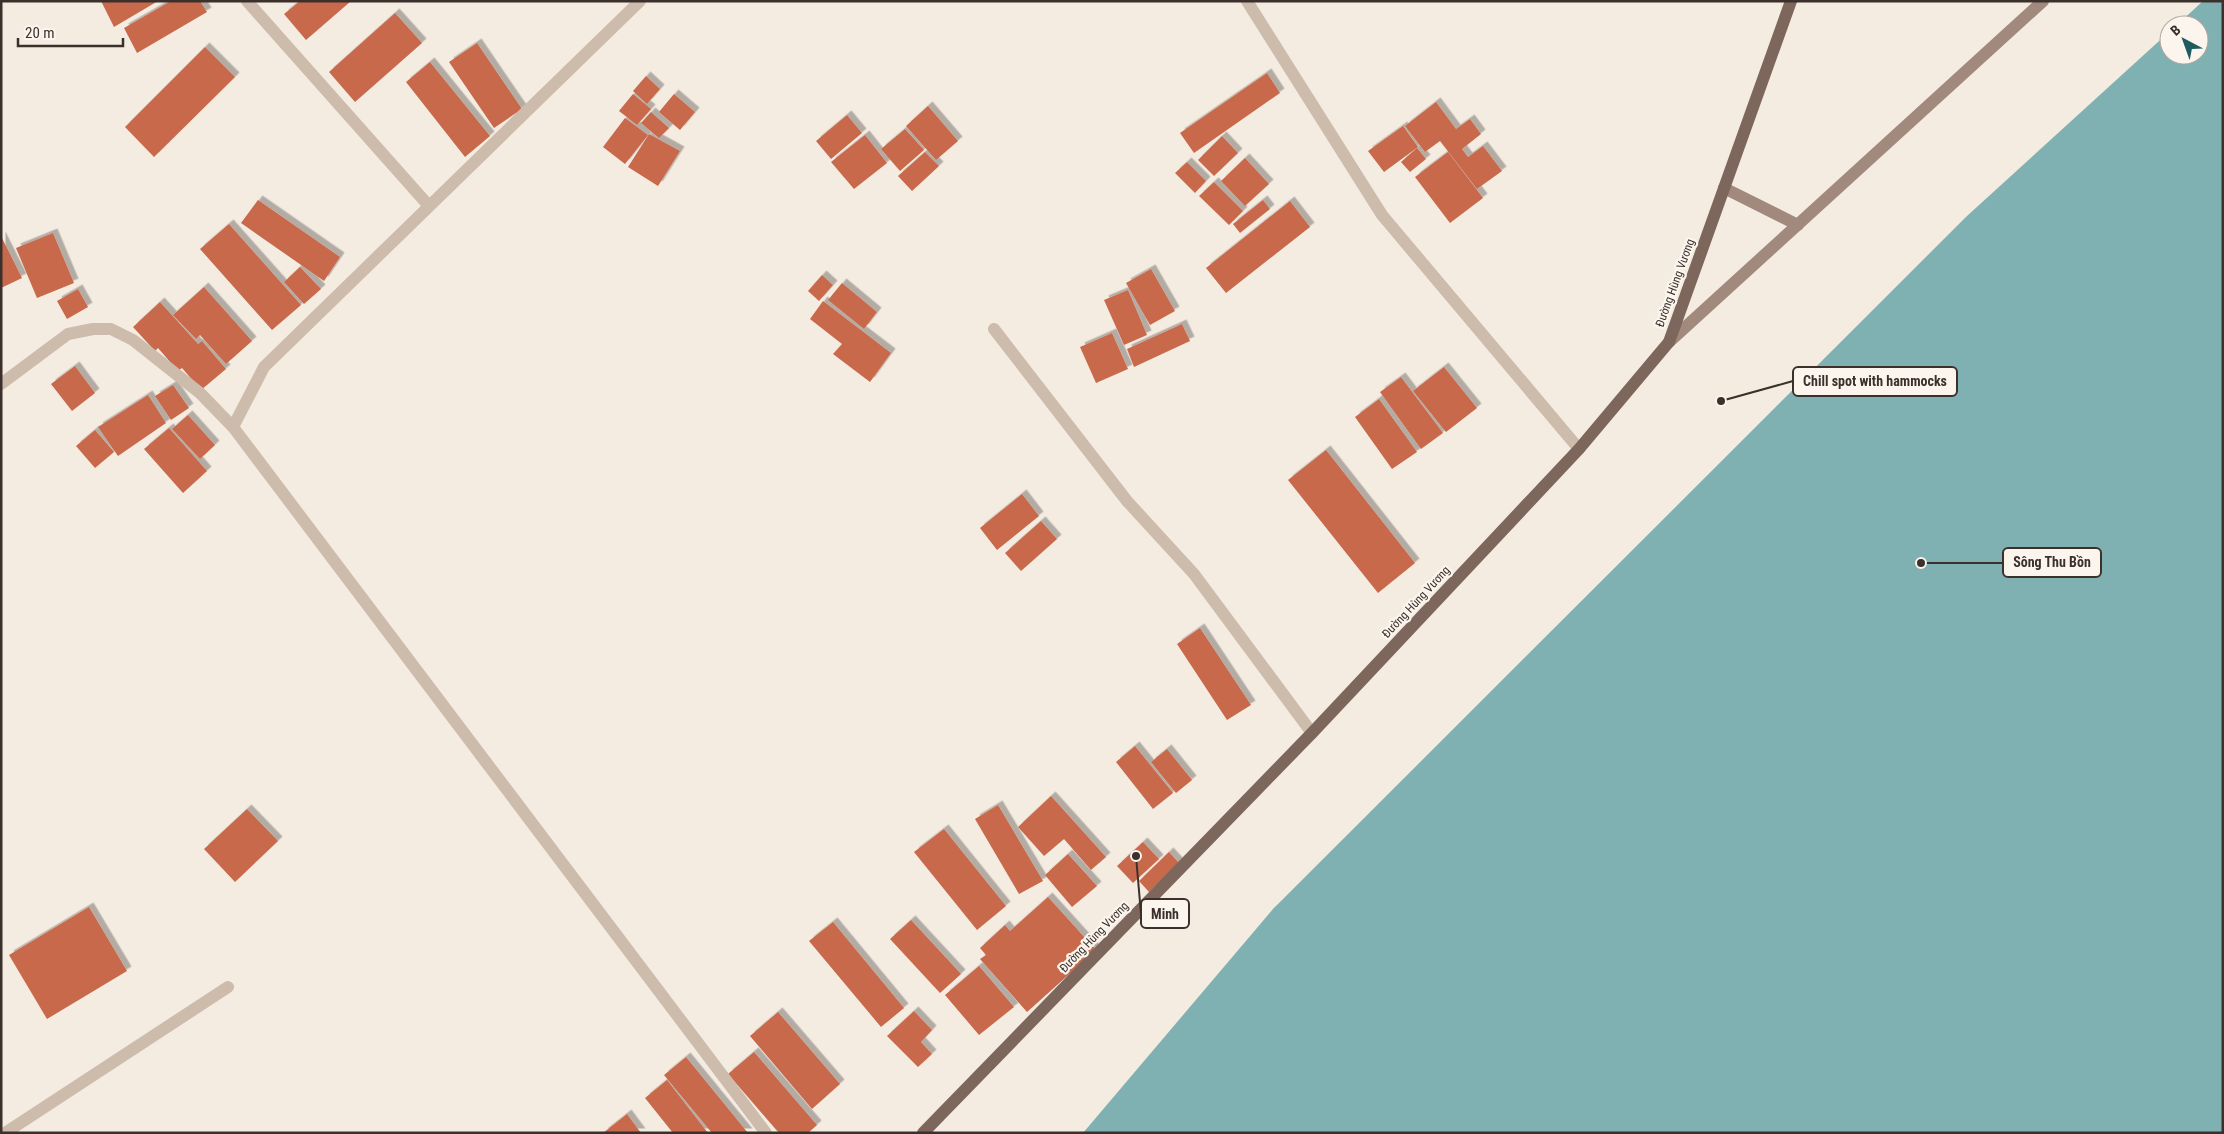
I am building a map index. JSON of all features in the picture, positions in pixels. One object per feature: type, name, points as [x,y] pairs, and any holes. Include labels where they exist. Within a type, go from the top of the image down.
[{"type":"main road","name":"Đường Hùng Vương","points":[[923,1133],[1312,733],[1579,449],[1669,342],[1791,1]]},
{"type":"street","points":[[247,1],[429,206]]},
{"type":"street","points":[[233,427],[264,367],[640,1]]},
{"type":"street","points":[[1247,1],[1382,216],[1579,449]]},
{"type":"street","points":[[1669,342],[2042,1]]},
{"type":"street","points":[[1724,188],[1798,225]]},
{"type":"street","points":[[1,384],[68,334],[93,329],[111,329],[133,340],[193,388],[233,427],[766,1133]]},
{"type":"street","points":[[994,329],[1127,501],[1194,574],[1312,733]]},
{"type":"street","points":[[5,1133],[228,987]]},
{"type":"water","points":[[2203,1],[2223,1],[2223,1133],[1083,1133],[1273,909],[1967,216],[2159,41],[2159,65],[2209,65],[2209,15],[2188,15]]},
{"type":"building","points":[[101,1],[158,1],[114,27]]},
{"type":"building","points":[[171,1],[200,1],[207,12],[137,53],[124,28]]},
{"type":"building","points":[[300,1],[351,1],[306,40],[284,14]]},
{"type":"building","points":[[395,13],[422,43],[355,102],[329,72]]},
{"type":"building","points":[[477,43],[522,109],[494,128],[449,62]]},
{"type":"building","points":[[205,47],[235,77],[154,157],[125,127]]},
{"type":"building","points":[[430,62],[490,136],[465,157],[406,82]]},
{"type":"building","points":[[1267,73],[1280,93],[1194,153],[1180,133]]},
{"type":"building","points":[[646,76],[660,89],[647,104],[633,91]]},
{"type":"building","points":[[633,94],[651,109],[637,125],[619,111]]},
{"type":"building","points":[[674,94],[695,112],[680,130],[659,112]]},
{"type":"building","points":[[1436,102],[1456,129],[1470,119],[1481,134],[1462,149],[1468,157],[1483,146],[1502,171],[1477,189],[1440,141],[1425,152],[1405,126]]},
{"type":"building","points":[[928,106],[958,141],[936,160],[906,126]]},
{"type":"building","points":[[651,112],[669,128],[659,138],[641,123]]},
{"type":"building","points":[[847,115],[862,133],[831,159],[816,141]]},
{"type":"building","points":[[625,118],[648,135],[625,164],[603,147]]},
{"type":"building","points":[[1403,126],[1418,147],[1384,172],[1368,151]]},
{"type":"building","points":[[905,129],[924,150],[900,171],[881,149]]},
{"type":"building","points":[[649,134],[680,151],[658,186],[628,167]]},
{"type":"building","points":[[865,135],[887,163],[854,189],[831,162]]},
{"type":"building","points":[[1222,136],[1238,153],[1214,176],[1198,160]]},
{"type":"building","points":[[1417,148],[1426,159],[1410,172],[1401,162]]},
{"type":"building","points":[[925,152],[939,166],[912,191],[898,176]]},
{"type":"building","points":[[1448,152],[1483,198],[1450,223],[1415,177]]},
{"type":"building","points":[[1245,158],[1269,184],[1245,206],[1221,181]]},
{"type":"building","points":[[1187,162],[1206,181],[1195,193],[1175,173]]},
{"type":"building","points":[[1214,182],[1243,211],[1229,225],[1199,196]]},
{"type":"building","points":[[258,200],[340,257],[324,281],[241,223]]},
{"type":"building","points":[[1263,200],[1270,209],[1240,233],[1233,224]]},
{"type":"building","points":[[1290,201],[1310,227],[1226,293],[1206,268]]},
{"type":"building","points":[[229,224],[301,305],[272,330],[200,249]]},
{"type":"building","points":[[53,233],[74,283],[37,298],[16,248]]},
{"type":"building","points":[[1,236],[22,278],[1,288]]},
{"type":"building","points":[[300,267],[321,289],[304,304],[284,282]]},
{"type":"building","points":[[1151,269],[1175,311],[1150,325],[1126,283]]},
{"type":"building","points":[[822,275],[833,285],[819,301],[808,291]]},
{"type":"building","points":[[842,283],[877,312],[864,329],[828,300]]},
{"type":"building","points":[[204,287],[252,341],[226,364],[200,335],[196,339],[173,315]]},
{"type":"building","points":[[78,289],[88,307],[67,319],[57,301]]},
{"type":"building","points":[[1128,290],[1147,335],[1124,345],[1104,300]]},
{"type":"building","points":[[823,301],[891,353],[870,382],[833,354],[842,344],[810,319]]},
{"type":"building","points":[[160,302],[198,344],[202,341],[226,369],[201,390],[182,368],[178,371],[158,348],[155,351],[133,327]]},
{"type":"building","points":[[1182,324],[1190,341],[1134,367],[1127,349]]},
{"type":"building","points":[[1112,333],[1128,369],[1096,383],[1080,347]]},
{"type":"building","points":[[75,366],[95,393],[72,411],[51,384]]},
{"type":"building","points":[[1444,367],[1477,408],[1446,432],[1413,391]]},
{"type":"building","points":[[1401,377],[1443,433],[1421,449],[1380,392]]},
{"type":"building","points":[[173,385],[189,408],[171,420],[155,396]]},
{"type":"building","points":[[148,395],[166,423],[118,456],[98,427]]},
{"type":"building","points":[[1379,399],[1417,452],[1392,469],[1355,417]]},
{"type":"building","points":[[188,415],[215,445],[200,459],[172,429]]},
{"type":"building","points":[[169,428],[207,471],[183,493],[144,449]]},
{"type":"building","points":[[95,430],[114,452],[95,468],[76,446]]},
{"type":"building","points":[[1326,450],[1415,563],[1378,593],[1288,480]]},
{"type":"building","points":[[1022,494],[1039,516],[997,550],[980,528]]},
{"type":"building","points":[[1041,521],[1057,539],[1021,571],[1005,553]]},
{"type":"building","points":[[1200,628],[1251,705],[1227,720],[1177,644]]},
{"type":"building","points":[[1135,746],[1173,793],[1153,809],[1116,762]]},
{"type":"building","points":[[1167,749],[1192,780],[1176,793],[1151,762]]},
{"type":"building","points":[[1051,796],[1106,857],[1091,870],[1064,839],[1044,856],[1018,827]]},
{"type":"building","points":[[998,805],[1043,881],[1019,894],[975,819]]},
{"type":"building","points":[[247,809],[278,841],[235,882],[204,849]]},
{"type":"building","points":[[944,829],[1006,906],[977,930],[914,852]]},
{"type":"building","points":[[1143,842],[1159,859],[1133,883],[1117,866]]},
{"type":"building","points":[[1169,852],[1179,863],[1149,892],[1139,881]]},
{"type":"building","points":[[1068,854],[1097,886],[1072,907],[1045,875]]},
{"type":"building","points":[[1048,897],[1096,950],[1027,1012],[980,959],[986,955],[980,948],[1005,925],[1010,931]]},
{"type":"building","points":[[89,907],[127,971],[47,1019],[9,955]]},
{"type":"building","points":[[911,920],[961,974],[940,993],[890,939]]},
{"type":"building","points":[[833,922],[904,1008],[881,1027],[809,941]]},
{"type":"building","points":[[979,966],[1014,1007],[979,1035],[945,995]]},
{"type":"building","points":[[914,1011],[932,1030],[921,1042],[932,1054],[918,1067],[887,1036]]},
{"type":"building","points":[[778,1012],[840,1084],[812,1109],[750,1036]]},
{"type":"building","points":[[754,1052],[817,1125],[808,1133],[779,1133],[728,1074]]},
{"type":"building","points":[[686,1057],[748,1133],[712,1133],[664,1075]]},
{"type":"building","points":[[667,1080],[708,1133],[673,1133],[645,1098]]},
{"type":"building","points":[[627,1114],[641,1133],[603,1133]]},
{"type":"place","name":"Chill spot with hammocks","points":[[1721,401]]},
{"type":"place","name":"Sông Thu Bồn","points":[[1921,563]]},
{"type":"place","name":"Minh","points":[[1136,856]]}]
